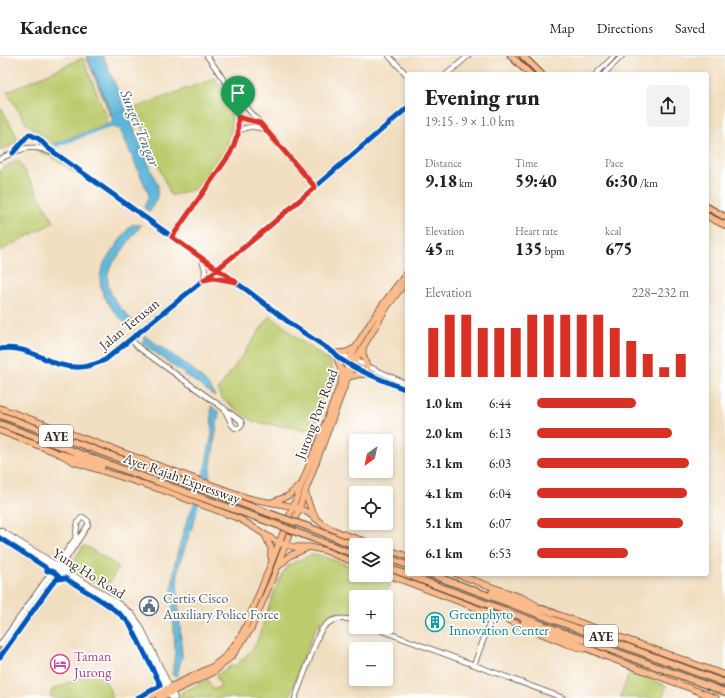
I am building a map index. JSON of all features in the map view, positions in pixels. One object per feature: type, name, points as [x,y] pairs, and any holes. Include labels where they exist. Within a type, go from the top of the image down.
[{"type":"highway","points":[[511,56],[528,72]]},
{"type":"highway","points":[[523,56],[539,72]]},
{"type":"highway","points":[[709,208],[725,217]]},
{"type":"highway","points":[[709,217],[725,225]]},
{"type":"highway","name":"Ayer Rajah Expressway","points":[[0,415],[208,492],[306,526],[349,543]]},
{"type":"highway","name":"Ayer Rajah Expressway","points":[[0,424],[113,466],[193,498],[304,535],[349,552]]},
{"type":"highway","points":[[60,454],[108,468],[113,466]]},
{"type":"highway","points":[[393,560],[405,564]]},
{"type":"highway","name":"AYE","points":[[393,569],[405,573]]},
{"type":"highway","name":"AYE","points":[[412,576],[725,692]]},
{"type":"highway","name":"AYE","points":[[436,576],[725,683]]},
{"type":"highway","points":[[477,590],[482,589],[490,591],[554,613]]},
{"type":"highway","points":[[480,602],[518,620],[606,656]]},
{"type":"main road","name":"Jurong Port Road","points":[[296,508],[301,482],[345,378],[356,348],[380,307],[405,276]]},
{"type":"main road","name":"Jurong Port Road","points":[[351,363],[391,300],[405,282]]},
{"type":"main road","points":[[362,347],[367,367]]},
{"type":"main road","points":[[356,348],[336,354],[345,378],[360,374],[372,375]]},
{"type":"main road","name":"Jurong Port Road","points":[[296,508],[305,492],[345,378]]},
{"type":"main road","points":[[0,408],[248,498],[268,503],[280,503],[296,508],[309,513],[331,529],[356,538]]},
{"type":"main road","points":[[0,431],[60,454],[74,462],[165,491],[193,498]]},
{"type":"main road","points":[[268,503],[288,496],[301,482]]},
{"type":"main road","points":[[305,492],[310,508],[318,521]]},
{"type":"main road","points":[[204,502],[255,528],[279,543],[293,547],[309,547],[323,550],[349,560]]},
{"type":"main road","points":[[159,698],[206,671],[225,657],[239,639],[245,628],[279,543],[296,508]]},
{"type":"main road","points":[[147,698],[170,692],[214,672],[232,656],[251,629],[286,545],[296,508]]},
{"type":"main road","points":[[265,535],[270,548],[270,564]]},
{"type":"main road","points":[[274,574],[289,556],[309,547]]},
{"type":"main road","points":[[393,551],[405,555]]},
{"type":"main road","points":[[462,576],[523,598],[554,613],[725,675]]},
{"type":"main road","points":[[393,577],[493,614],[567,644],[606,656],[716,698]]},
{"type":"street","points":[[207,56],[258,125]]},
{"type":"street","points":[[389,56],[405,73]]},
{"type":"street","points":[[449,72],[468,56]]},
{"type":"street","points":[[598,72],[614,56]]},
{"type":"street","points":[[606,72],[622,56]]},
{"type":"street","points":[[172,237],[230,154],[238,135],[238,120],[235,100],[226,83]]},
{"type":"street","name":"Jalan Terusan","points":[[0,350],[15,348],[24,350],[60,364],[74,367],[93,365],[105,360],[259,235],[405,110]]},
{"type":"street","points":[[238,120],[246,121],[265,129],[315,187]]},
{"type":"street","points":[[238,131],[246,127],[258,125]]},
{"type":"street","points":[[13,152],[29,134],[38,139],[59,156],[236,282],[295,327],[336,354],[372,375],[405,389]]},
{"type":"street","points":[[0,159],[24,148],[36,147],[47,150],[59,156]]},
{"type":"street","points":[[202,258],[205,270],[204,280],[214,278],[236,282]]},
{"type":"street","points":[[131,339],[138,347],[224,408]]},
{"type":"street","points":[[351,363],[367,367],[405,383]]},
{"type":"street","points":[[0,645],[50,579],[58,568],[64,558],[75,539],[77,533],[76,524],[80,518],[83,517],[88,521],[88,525],[64,558],[46,561],[50,579],[0,653]]},
{"type":"street","name":"Yung Ho Road","points":[[0,530],[46,561]]},
{"type":"street","name":"Yung Ho Road","points":[[0,535],[122,605],[136,618],[170,692],[175,698]]},
{"type":"street","points":[[50,579],[69,575],[64,558]]},
{"type":"street","points":[[474,665],[493,614]]},
{"type":"street","points":[[295,698],[322,628],[336,619],[349,619]]},
{"type":"street","points":[[391,634],[563,698]]},
{"type":"green space","points":[[87,56],[113,117],[111,117]]},
{"type":"green space","points":[[83,58],[109,124],[53,144],[26,123],[7,92]]},
{"type":"green space","points":[[215,78],[223,90],[231,113],[232,124],[227,146],[202,185],[171,196],[135,108]]},
{"type":"green space","points":[[2,109],[17,137],[16,143],[0,151],[0,110]]},
{"type":"green space","points":[[38,149],[51,154],[76,172],[77,175],[50,156],[35,150]]},
{"type":"green space","points":[[18,160],[54,222],[0,251],[0,170]]},
{"type":"green space","points":[[270,316],[289,330],[294,336],[330,361],[333,372],[322,398],[314,431],[254,422],[221,398],[218,390]]},
{"type":"green space","points":[[84,545],[119,567],[105,589],[74,569],[73,562]]},
{"type":"green space","points":[[313,554],[319,555],[349,566],[349,582],[390,583],[388,590],[349,590],[349,614],[335,614],[327,617],[315,630],[289,698],[180,698],[182,692],[208,680],[213,690],[221,686],[216,676],[232,665],[235,666],[250,652],[256,644],[278,583],[288,565]]},
{"type":"green space","points":[[100,668],[113,698],[52,698],[50,694],[52,690]]},
{"type":"green space","points":[[630,671],[667,686],[662,698],[620,698]]},
{"type":"water","points":[[87,56],[103,56],[158,186],[157,197],[150,212],[144,208],[149,195],[120,129],[112,127],[111,124],[113,117]]},
{"type":"water","points":[[131,225],[141,225],[110,267],[108,284],[114,299],[136,325],[131,330],[111,307],[102,290],[100,281],[101,272],[105,261]]},
{"type":"water","points":[[145,336],[194,371],[210,387],[215,396],[142,343]]},
{"type":"water","points":[[211,406],[219,412],[209,478],[203,476],[212,434]]},
{"type":"water","points":[[191,510],[197,512],[179,565],[177,582],[182,656],[177,676],[172,675],[175,653],[172,589],[175,562]]},
{"type":"waterway","points":[[56,145],[115,124]]},
{"type":"waterway","points":[[192,517],[207,469]]},
{"type":"cycle path","points":[[0,349],[11,348],[30,352],[65,366],[83,367],[105,360],[259,235],[405,110]]},
{"type":"cycle path","points":[[13,153],[29,134],[39,139],[48,148],[248,291],[295,327],[333,352],[339,358],[367,374],[405,389]]},
{"type":"cycle path","points":[[0,538],[45,567],[47,571],[55,573],[60,579]]},
{"type":"cycle path","points":[[0,657],[52,584],[57,579],[65,578],[119,613],[131,626],[160,684],[160,686],[137,698]]},
{"type":"place","name":"Certis Cisco Auxiliary Police Force","points":[[149,606]]},
{"type":"place","name":"Greenphyto Innovation Center","points":[[435,622]]},
{"type":"place","name":"Taman Jurong","points":[[60,664]]},
{"type":"route","points":[[238,117],[238,135],[230,154],[172,237],[217,269],[236,282],[214,278],[204,280],[217,269],[259,235],[315,187],[260,123],[238,117]]},
{"type":"water label","name":"Sungei Tengar","points":[[140,128]]}]
